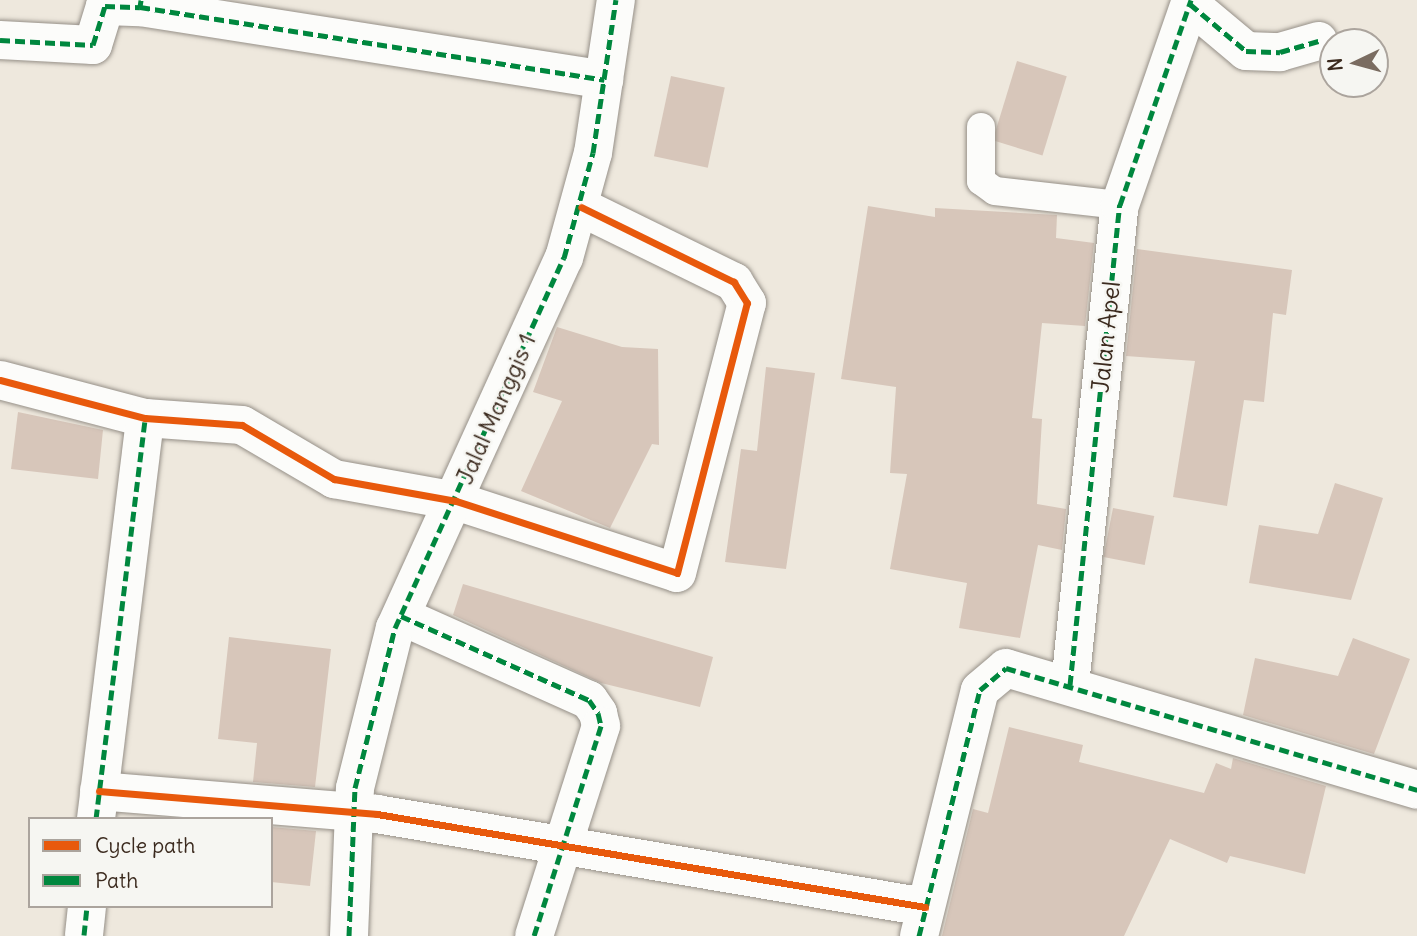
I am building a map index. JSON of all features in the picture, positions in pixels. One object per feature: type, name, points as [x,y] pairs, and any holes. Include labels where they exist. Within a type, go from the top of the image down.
[{"type":"street","name":"Jalal Manggis 1","points":[[349,936],[353,812],[401,616],[456,501],[581,207],[616,0]]},
{"type":"street","points":[[1191,2],[1246,51],[1280,52],[1318,41]]},
{"type":"street","name":"Jalan Apel","points":[[1070,685],[1120,205],[1191,2]]},
{"type":"street","points":[[0,40],[93,45],[105,6],[141,4],[604,80]]},
{"type":"street","points":[[0,380],[145,418],[242,425],[334,479],[456,501],[677,573],[747,303],[734,282],[581,207]]},
{"type":"street","points":[[145,418],[97,805],[353,812],[559,847],[922,922],[981,690],[1006,668],[1417,790]]},
{"type":"street","points":[[401,616],[589,700],[598,713],[601,726],[559,847],[534,936]]},
{"type":"lane","points":[[981,127],[978,168],[981,180],[995,191],[1120,205]]},
{"type":"building","points":[[1017,61],[1067,76],[1042,156],[993,140]]},
{"type":"building","points":[[671,76],[725,87],[708,168],[654,156]]},
{"type":"building","points":[[868,206],[935,217],[935,208],[1057,215],[1056,238],[1094,243],[1085,326],[1042,323],[1032,418],[1042,419],[1037,504],[1066,509],[1062,550],[1038,545],[1020,638],[959,628],[967,583],[890,569],[907,474],[890,473],[896,387],[841,379]]},
{"type":"building","points":[[1137,249],[1292,270],[1286,315],[1273,313],[1264,402],[1244,400],[1227,506],[1173,497],[1195,361],[1126,356]]},
{"type":"building","points":[[557,327],[622,347],[658,349],[659,445],[652,444],[610,528],[521,491],[562,401],[533,392]]},
{"type":"building","points":[[766,367],[815,373],[786,569],[725,562],[741,449],[757,451]]},
{"type":"building","points":[[18,412],[103,430],[98,479],[11,469]]},
{"type":"building","points":[[1335,483],[1383,498],[1351,600],[1249,583],[1259,525],[1318,534]]},
{"type":"building","points":[[1113,508],[1154,516],[1145,565],[1103,557]]},
{"type":"building","points":[[463,584],[713,657],[700,707],[601,683],[453,615]]},
{"type":"building","points":[[229,637],[331,649],[315,787],[253,782],[257,743],[218,739]]},
{"type":"building","points":[[1353,638],[1410,659],[1374,754],[1243,715],[1255,658],[1338,676]]},
{"type":"building","points":[[1009,727],[1083,745],[1079,762],[1204,793],[1216,763],[1231,769],[1233,758],[1326,786],[1305,874],[1230,856],[1227,863],[1170,839],[1124,936],[942,936],[973,809],[988,813]]},
{"type":"building","points":[[273,827],[316,831],[310,886],[273,882]]},
{"type":"marked path","points":[[141,0],[140,7],[604,80]]},
{"type":"marked path","points":[[349,936],[355,788],[395,628],[564,258],[593,153],[616,0]]},
{"type":"marked path","points":[[1070,685],[1120,205],[1191,0]]},
{"type":"marked path","points":[[1190,4],[1246,51],[1280,52],[1318,41]]},
{"type":"marked path","points":[[0,40],[93,45],[105,6],[140,7]]},
{"type":"marked path","points":[[96,817],[145,418]]},
{"type":"marked path","points":[[401,616],[589,700],[598,713],[601,726],[534,936]]},
{"type":"marked path","points":[[919,936],[980,690],[1006,668],[1417,790]]},
{"type":"marked path","points":[[84,935],[87,908]]},
{"type":"cycle path","points":[[0,380],[145,418],[242,425],[334,479],[456,501],[677,573],[747,303],[734,282],[581,207]]},
{"type":"cycle path","points":[[99,791],[377,814],[925,907]]}]
